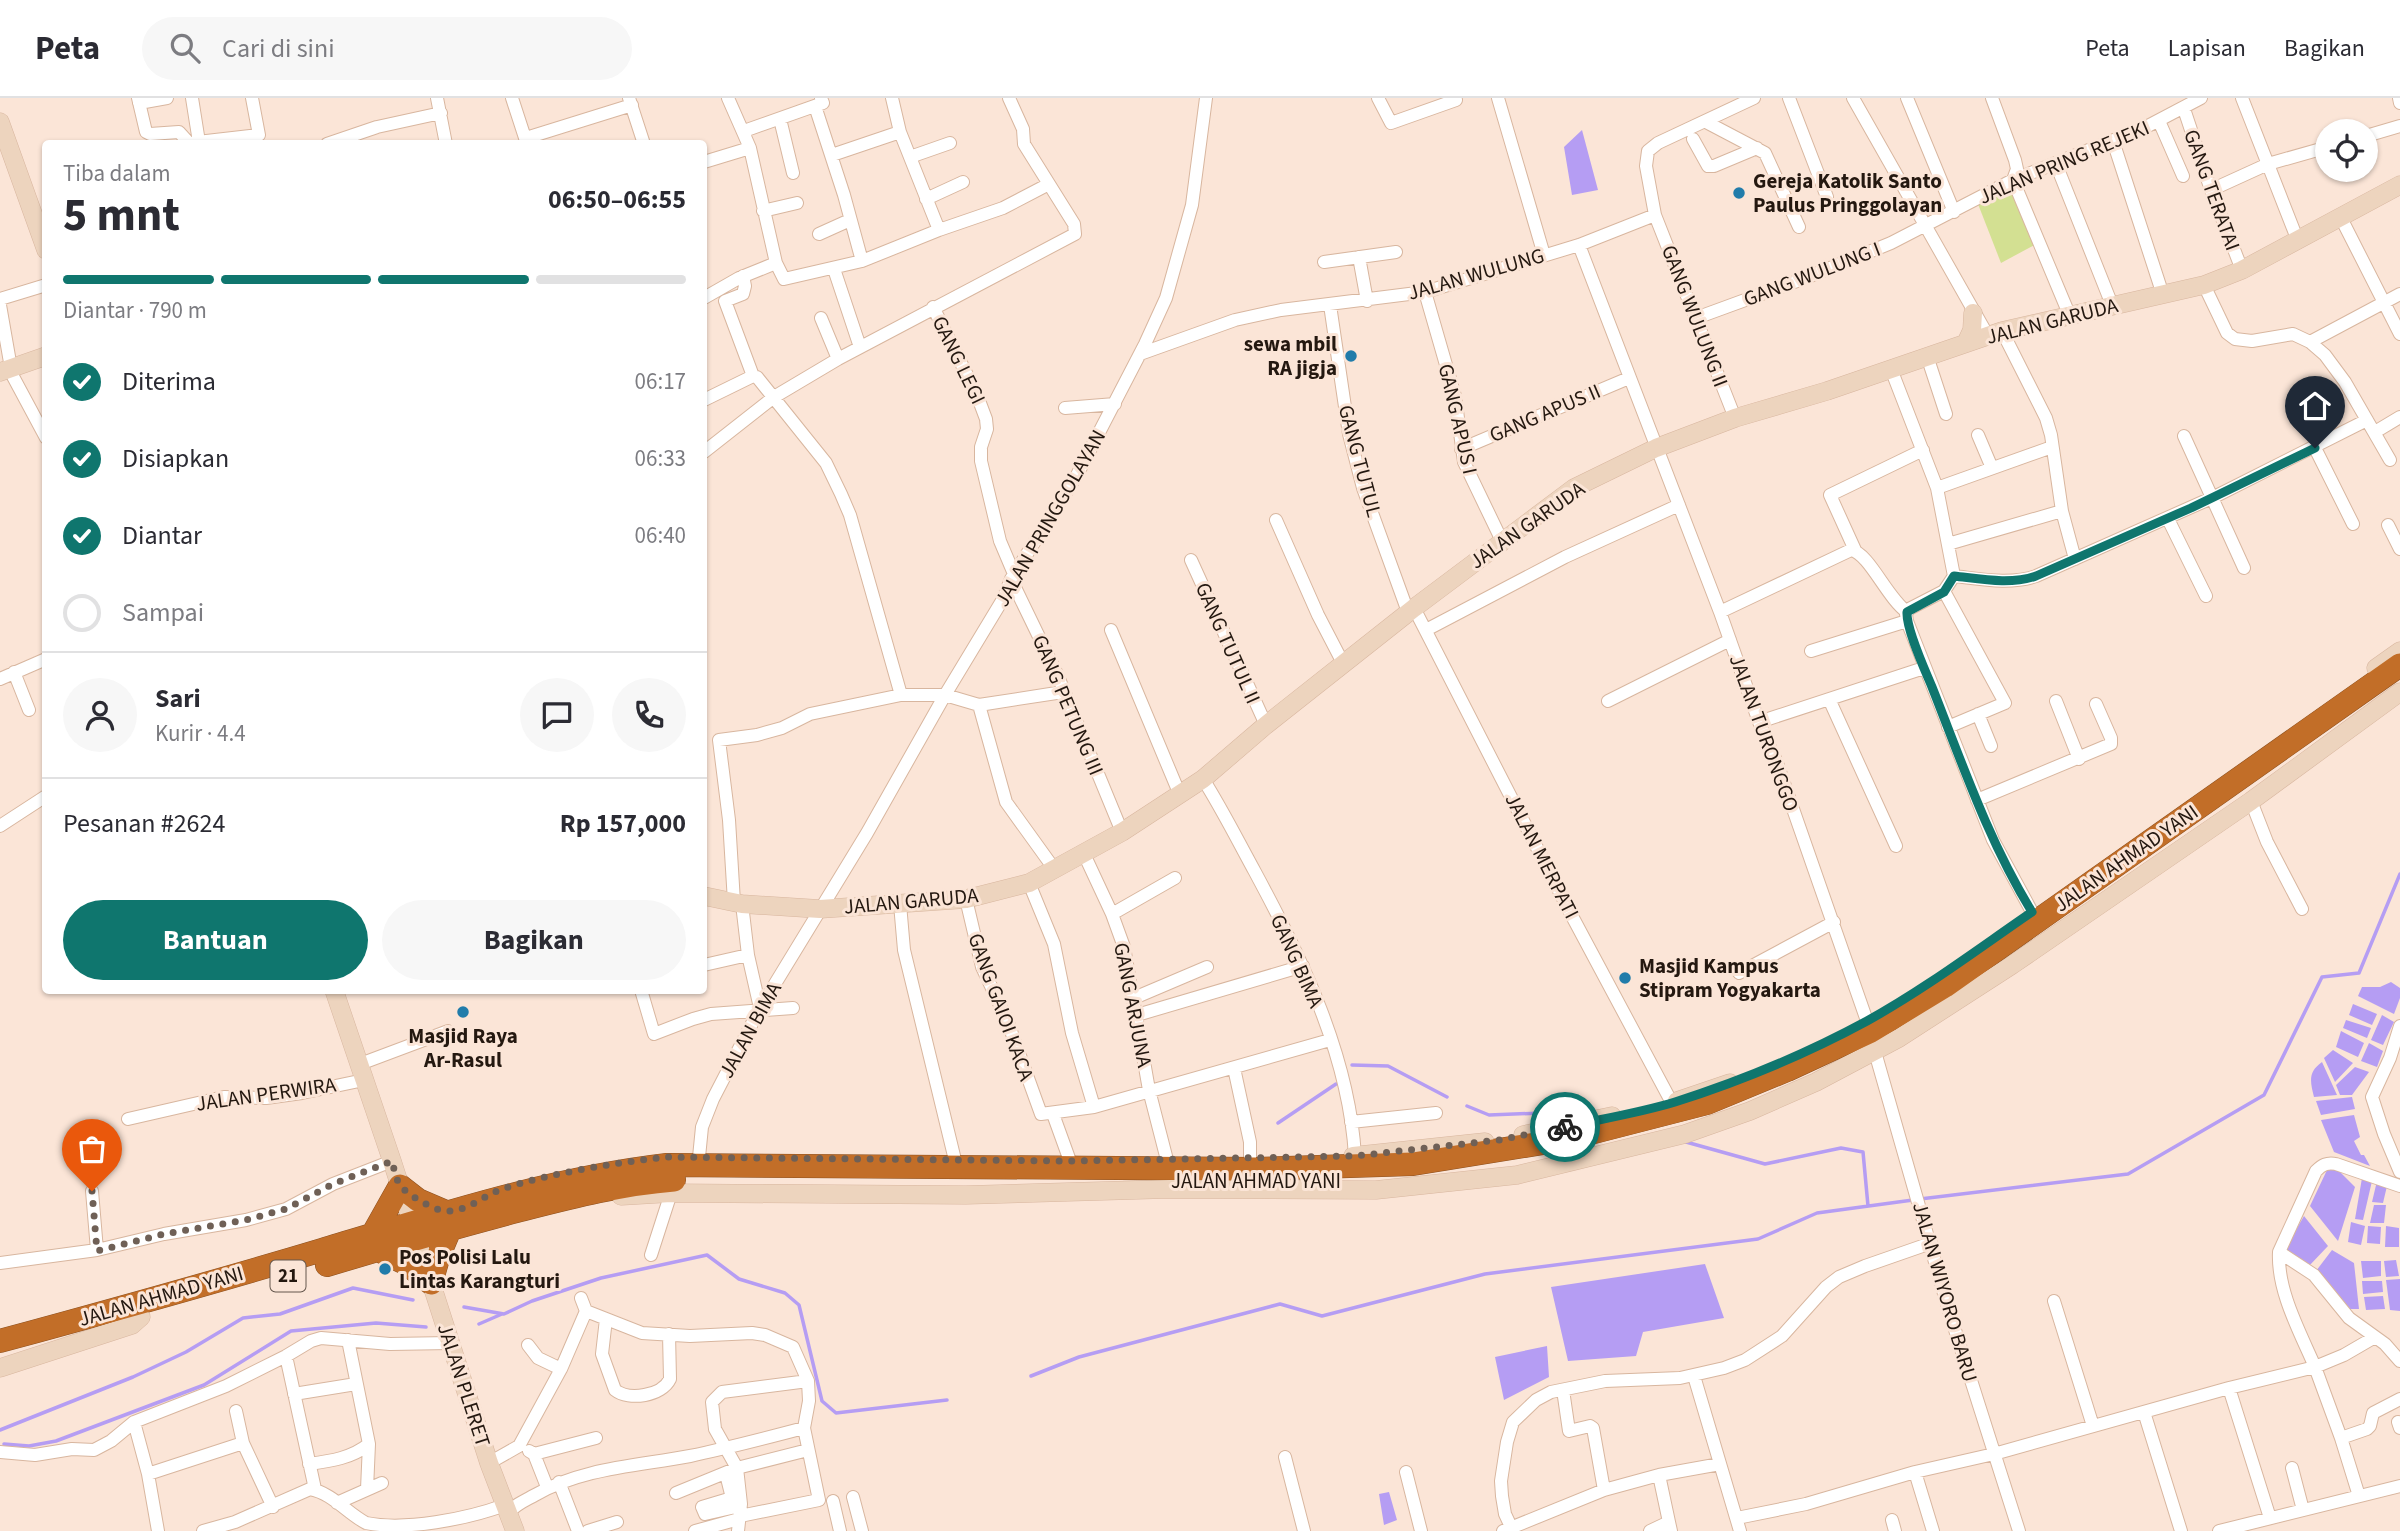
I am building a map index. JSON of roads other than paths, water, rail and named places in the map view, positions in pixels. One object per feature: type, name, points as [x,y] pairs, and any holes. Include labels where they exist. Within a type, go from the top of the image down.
[{"type":"highway","name":"JALAN AHMAD YANI","points":[[0,1357],[448,1220],[611,1189],[700,1178],[1041,1165],[1256,1169],[1413,1164],[1567,1139],[1707,1103],[1871,1031],[1945,986],[2400,665]]},
{"type":"highway","name":"JALAN AHMAD YANI","points":[[448,1220],[475,1204],[597,1175],[667,1166],[848,1172],[964,1182],[1351,1181],[1460,1173],[1511,1164],[1673,1125],[1730,1106],[1816,1070],[1875,1041],[1966,989],[2400,680]]},
{"type":"highway","points":[[400,1186],[448,1220],[431,1283],[375,1242],[400,1186]]},
{"type":"highway","name":"JALAN AHMAD YANI","points":[[0,1341],[152,1309],[247,1271],[375,1242]]},
{"type":"street","points":[[192,98],[199,140]]},
{"type":"street","points":[[252,98],[260,139]]},
{"type":"street","points":[[437,98],[445,140]]},
{"type":"street","points":[[512,98],[527,140]]},
{"type":"street","points":[[728,98],[750,148],[776,263],[780,275],[788,280],[862,261],[1003,208],[1049,184]]},
{"type":"street","points":[[891,98],[900,132],[939,230]]},
{"type":"street","points":[[707,450],[774,397],[838,359],[1075,234],[1074,224],[1024,144],[1023,128],[1009,98]]},
{"type":"street","name":"JALAN PRINGGOLAYAN","points":[[820,909],[1003,599],[1013,576],[1070,488],[1140,354],[1166,298],[1192,205],[1206,98]]},
{"type":"street","points":[[1378,98],[1391,123],[1456,100]]},
{"type":"street","points":[[1498,98],[1544,255]]},
{"type":"street","points":[[1655,215],[1646,166],[1648,151],[1658,143],[1690,133],[1754,98]]},
{"type":"street","points":[[1789,98],[1827,197]]},
{"type":"street","points":[[1853,98],[1927,226],[1973,313],[1995,333],[2044,415],[2051,435],[2062,511],[2075,559]]},
{"type":"street","points":[[1906,98],[1954,212]]},
{"type":"street","points":[[1992,98],[2015,160],[2017,169],[2013,180],[2069,314]]},
{"type":"street","name":"GANG TERATAI","points":[[2173,98],[2181,110],[2242,270]]},
{"type":"street","name":"JALAN PRING REJEKI","points":[[1927,226],[2013,180],[2113,141],[2201,98]]},
{"type":"street","points":[[2242,98],[2298,241]]},
{"type":"street","points":[[161,99],[138,101],[146,132],[179,132],[186,140]]},
{"type":"street","points":[[530,140],[631,100],[643,140]]},
{"type":"street","points":[[744,131],[823,101],[832,156],[862,261]]},
{"type":"street","points":[[339,140],[371,129],[441,113]]},
{"type":"street","points":[[780,119],[793,173]]},
{"type":"street","points":[[2158,121],[2183,176]]},
{"type":"street","points":[[1706,122],[1757,148],[1769,158],[1799,227]]},
{"type":"street","points":[[2378,132],[2400,126]]},
{"type":"street","points":[[371,129],[373,140]]},
{"type":"street","points":[[832,156],[900,132]]},
{"type":"street","points":[[1690,133],[1708,166],[1757,148]]},
{"type":"street","points":[[2,134],[42,239]]},
{"type":"street","points":[[2113,141],[2163,295]]},
{"type":"street","points":[[910,157],[950,143]]},
{"type":"street","points":[[707,161],[750,148]]},
{"type":"street","points":[[2211,190],[2268,164],[2315,151]]},
{"type":"street","points":[[2056,164],[2112,305]]},
{"type":"street","points":[[926,199],[963,182]]},
{"type":"street","name":"JALAN GARUDA","points":[[707,897],[738,903],[820,909],[965,900],[1029,883],[1122,832],[1203,779],[1266,725],[1411,610],[1574,488],[1656,448],[1735,418],[1827,391],[1995,333],[2204,285],[2242,270],[2400,185]]},
{"type":"street","points":[[763,211],[797,203]]},
{"type":"street","name":"JALAN WULUNG","points":[[1140,354],[1228,321],[1281,310],[1425,292],[1578,245],[1655,215]]},
{"type":"street","name":"GANG WULUNG II","points":[[1655,215],[1735,418]]},
{"type":"street","points":[[2341,218],[2400,334]]},
{"type":"street","points":[[819,234],[850,220]]},
{"type":"street","name":"GANG WULUNG I","points":[[1696,318],[1853,259],[1927,226]]},
{"type":"street","points":[[1578,245],[1656,448]]},
{"type":"street","points":[[1324,262],[1396,252]]},
{"type":"street","points":[[1359,257],[1367,300]]},
{"type":"street","points":[[707,296],[743,276],[776,263]]},
{"type":"street","points":[[834,268],[860,347]]},
{"type":"street","points":[[743,276],[746,286],[743,294],[725,302],[753,376],[757,377],[774,397],[826,463],[850,515],[901,695]]},
{"type":"street","points":[[2204,285],[2228,333],[2235,339],[2252,341],[2293,334],[2310,342],[2336,368],[2390,460]]},
{"type":"street","points":[[0,298],[42,286]]},
{"type":"street","name":"GANG APUS I","points":[[1425,292],[1455,396],[1461,424],[1461,449],[1474,487],[1502,541]]},
{"type":"street","points":[[2310,342],[2400,294]]},
{"type":"street","points":[[0,305],[7,370],[42,431]]},
{"type":"street","name":"GANG TUTUL","points":[[1330,305],[1353,447],[1363,488],[1411,610]]},
{"type":"street","name":"GANG LEGI","points":[[933,307],[977,395],[986,419],[988,429],[981,447],[981,461],[1000,541],[1013,576]]},
{"type":"street","points":[[1966,343],[1972,330],[1973,313]]},
{"type":"street","points":[[821,318],[838,359]]},
{"type":"street","points":[[1927,356],[1947,414]]},
{"type":"street","points":[[7,370],[42,357]]},
{"type":"street","points":[[1811,651],[1907,616],[1944,592],[1954,576],[1937,488],[1891,369]]},
{"type":"street","points":[[707,399],[753,376]]},
{"type":"street","name":"GANG APUS II","points":[[1461,449],[1629,378]]},
{"type":"street","points":[[1065,408],[1115,404]]},
{"type":"street","points":[[2375,432],[2400,417]]},
{"type":"street","points":[[1954,576],[2024,581],[2168,519],[2367,420]]},
{"type":"street","points":[[1978,435],[1992,468]]},
{"type":"street","points":[[2184,436],[2244,568]]},
{"type":"street","points":[[1937,488],[2052,447]]},
{"type":"street","name":"JALAN TURONGGO","points":[[1656,448],[1720,612],[1759,722],[1777,763],[1867,1021]]},
{"type":"street","points":[[2315,448],[2353,524]]},
{"type":"street","points":[[1923,450],[1824,498],[1855,550],[1864,557],[1907,616],[1924,668],[1993,839],[2032,912]]},
{"type":"street","points":[[1426,630],[1565,557],[1679,505]]},
{"type":"street","points":[[1948,544],[2062,511]]},
{"type":"street","points":[[2168,519],[2206,596]]},
{"type":"street","points":[[1276,520],[1343,665]]},
{"type":"street","points":[[2388,525],[2400,549]]},
{"type":"street","points":[[1720,612],[1843,553],[1855,550]]},
{"type":"street","name":"GANG TUTUL II","points":[[1191,560],[1266,725]]},
{"type":"street","name":"GANG PETUNG III","points":[[1013,576],[1122,832]]},
{"type":"street","points":[[1944,592],[2005,703],[1948,727]]},
{"type":"street","name":"JALAN MERPATI","points":[[1411,610],[1426,630],[1572,916],[1672,1103]]},
{"type":"street","points":[[1111,630],[1180,795]]},
{"type":"street","points":[[1608,701],[1730,640]]},
{"type":"street","points":[[475,1204],[500,1190],[565,1173],[634,1161],[699,1157],[955,1160],[1041,1165],[1069,1161],[1355,1156],[1499,1140],[1672,1103],[1785,1061],[1867,1021],[1936,979],[2400,651]]},
{"type":"street","points":[[6,676],[42,661]]},
{"type":"street","points":[[0,663],[29,710]]},
{"type":"street","points":[[1759,722],[1924,668]]},
{"type":"street","points":[[760,1009],[738,903],[719,740],[757,735],[797,722],[810,714],[901,695],[945,695],[979,705],[1063,692]]},
{"type":"street","points":[[611,1189],[623,1197],[671,1193],[966,1195],[1170,1189],[1325,1192],[1376,1190],[1517,1175],[1698,1130],[1816,1082],[1875,1052],[2251,801],[2400,692]]},
{"type":"street","points":[[1829,699],[1896,846]]},
{"type":"street","points":[[2056,701],[2079,759]]},
{"type":"street","points":[[979,705],[1006,802],[1055,870]]},
{"type":"street","points":[[1977,800],[2106,747],[2112,741],[2096,705]]},
{"type":"street","points":[[1978,714],[1991,746]]},
{"type":"street","name":"GANG BIMA","points":[[1203,779],[1276,910],[1303,966],[1343,1083],[1355,1156]]},
{"type":"street","points":[[0,826],[42,799]]},
{"type":"street","points":[[2251,801],[2267,842],[2302,909]]},
{"type":"street","name":"GANG ARJUNA","points":[[1084,854],[1124,947],[1149,1090],[1167,1160]]},
{"type":"street","points":[[1112,914],[1175,878]]},
{"type":"street","points":[[1029,883],[1054,944],[1072,1033],[1094,1107]]},
{"type":"street","name":"GANG GAIOI KACA","points":[[965,900],[982,967],[1069,1161]]},
{"type":"street","points":[[900,905],[904,950],[955,1160]]},
{"type":"street","name":"JALAN BIMA","points":[[699,1157],[702,1127],[713,1099],[760,1009],[820,909]]},
{"type":"street","points":[[1739,972],[1834,922]]},
{"type":"street","points":[[707,964],[748,955]]},
{"type":"street","points":[[1137,1015],[1303,966]]},
{"type":"street","points":[[1134,998],[1207,967]]},
{"type":"street","name":"JALAN PLERET","points":[[335,994],[489,1463],[515,1531]]},
{"type":"street","points":[[641,994],[654,1034],[702,1016],[760,1009],[793,1009]]},
{"type":"street","points":[[2400,1026],[2390,1058],[2372,1097],[2400,1172]]},
{"type":"street","name":"JALAN PERWIRA","points":[[128,1119],[224,1097],[266,1098],[302,1093],[362,1072],[448,1031]]},
{"type":"street","points":[[1047,1114],[1094,1107],[1330,1040]]},
{"type":"street","name":"JALAN WIYORO BARU","points":[[1875,1052],[2019,1531]]},
{"type":"street","points":[[1234,1068],[1250,1142],[1250,1159]]},
{"type":"street","points":[[1351,1122],[1436,1113]]},
{"type":"street","points":[[0,1263],[97,1251],[164,1234],[246,1220],[286,1209],[333,1184],[392,1161]]},
{"type":"street","points":[[2359,1496],[2341,1438],[2285,1291],[2278,1265],[2279,1252],[2315,1171],[2325,1164],[2400,1186]]},
{"type":"street","points":[[92,1191],[97,1251]]},
{"type":"street","points":[[651,1255],[671,1193]]},
{"type":"street","points":[[1720,1464],[1659,1475],[1604,1490],[1509,1530],[1501,1480],[1510,1428],[1516,1418],[1535,1400],[1551,1392],[1625,1379],[1694,1376],[1745,1360],[1782,1336],[1826,1287],[1839,1277],[1931,1243]]},
{"type":"street","points":[[2279,1252],[2314,1275],[2349,1318],[2385,1344],[2400,1361]]},
{"type":"street","points":[[0,1331],[204,1276],[247,1271]]},
{"type":"street","points":[[489,1463],[519,1446],[561,1369],[586,1311],[581,1298]]},
{"type":"street","points":[[2054,1301],[2093,1426]]},
{"type":"street","points":[[0,1368],[132,1325],[152,1309]]},
{"type":"street","points":[[586,1311],[642,1333],[690,1336],[752,1333],[765,1335],[793,1347],[807,1381],[809,1401],[804,1428],[819,1500],[739,1518],[704,1530]]},
{"type":"street","points":[[606,1319],[602,1354],[615,1390],[623,1394],[658,1392],[667,1386],[670,1379],[669,1334]]},
{"type":"street","points":[[1737,1518],[1806,1504],[1915,1472],[1994,1454],[2229,1388],[2315,1367],[2344,1355],[2375,1337]]},
{"type":"street","points":[[0,1452],[35,1455],[72,1449],[94,1450],[111,1441],[134,1422],[226,1386],[321,1338],[390,1344],[450,1343]]},
{"type":"street","points":[[348,1340],[369,1444],[368,1489]]},
{"type":"street","points":[[528,1345],[535,1356],[561,1369]]},
{"type":"street","points":[[286,1356],[315,1489]]},
{"type":"street","points":[[1694,1376],[1741,1531]]},
{"type":"street","points":[[739,1518],[731,1471],[711,1413],[712,1402],[719,1393],[807,1381]]},
{"type":"street","points":[[294,1394],[356,1384]]},
{"type":"street","points":[[2229,1388],[2270,1518]]},
{"type":"street","points":[[1563,1390],[1569,1431],[1590,1426],[1593,1428],[1604,1490]]},
{"type":"street","points":[[2341,1438],[2367,1429],[2373,1413],[2400,1399]]},
{"type":"street","points":[[236,1411],[243,1443],[273,1507]]},
{"type":"street","points":[[2144,1412],[2181,1531]]},
{"type":"street","points":[[134,1422],[148,1474],[158,1531]]},
{"type":"street","points":[[203,1531],[237,1527],[303,1490],[315,1489],[366,1523],[394,1530],[466,1525],[515,1506],[553,1484],[606,1469],[725,1449],[804,1428]]},
{"type":"street","points":[[534,1454],[596,1438]]},
{"type":"street","points":[[148,1474],[243,1443]]},
{"type":"street","points":[[309,1464],[352,1455],[369,1444]]},
{"type":"street","points":[[519,1446],[534,1454],[578,1531]]},
{"type":"street","points":[[676,1493],[731,1471],[808,1450]]},
{"type":"street","points":[[1284,1457],[1304,1531]]},
{"type":"street","points":[[2292,1468],[2303,1510]]},
{"type":"street","points":[[731,1471],[732,1498],[702,1507],[705,1514],[739,1518]]},
{"type":"street","points":[[1406,1472],[1421,1531]]},
{"type":"street","points":[[1915,1472],[1933,1531]]},
{"type":"street","points":[[1650,1531],[1670,1527],[1659,1475]]},
{"type":"street","points":[[337,1503],[382,1483]]},
{"type":"street","points":[[2219,1531],[2400,1486]]},
{"type":"street","points":[[853,1497],[862,1531]]},
{"type":"street","points":[[833,1501],[840,1531]]},
{"type":"street","points":[[1538,1517],[1542,1531]]},
{"type":"street","points":[[588,1531],[617,1522]]},
{"type":"waterway","points":[[1920,1199],[2128,1174],[2264,1095],[2322,977],[2359,973],[2400,874]]},
{"type":"waterway","points":[[1352,1065],[1388,1066],[1447,1097]]},
{"type":"waterway","points":[[1278,1123],[1336,1084]]},
{"type":"waterway","points":[[1467,1106],[1489,1115],[1569,1112]]},
{"type":"waterway","points":[[1686,1142],[1765,1164],[1841,1148],[1863,1152],[1868,1206]]},
{"type":"waterway","points":[[1031,1376],[1079,1357],[1280,1304],[1322,1316],[1485,1274],[1758,1239],[1817,1213],[1913,1200]]},
{"type":"waterway","points":[[464,1307],[504,1314],[532,1301],[601,1278],[707,1255],[739,1279],[785,1293],[799,1305],[822,1401],[836,1413],[947,1400]]},
{"type":"waterway","points":[[0,1430],[133,1377],[186,1352],[243,1318],[280,1314],[353,1288],[413,1300]]},
{"type":"waterway","points":[[479,1324],[502,1314]]},
{"type":"waterway","points":[[4,1444],[29,1446],[56,1441],[204,1385],[291,1331],[376,1323],[426,1327]]},
{"type":"place","name":"Gereja Katolik Santo Paulus Pringgolayan","points":[[1739,193]]},
{"type":"place","name":"sewa mbil RA jigja","points":[[1351,356]]},
{"type":"place","name":"Masjid Kampus Stipram Yogyakarta","points":[[1625,978]]},
{"type":"place","name":"Masjid Raya Ar-Rasul","points":[[463,1012]]},
{"type":"place","name":"Pos Polisi Lalu Lintas Karangturi","points":[[385,1269]]}]
